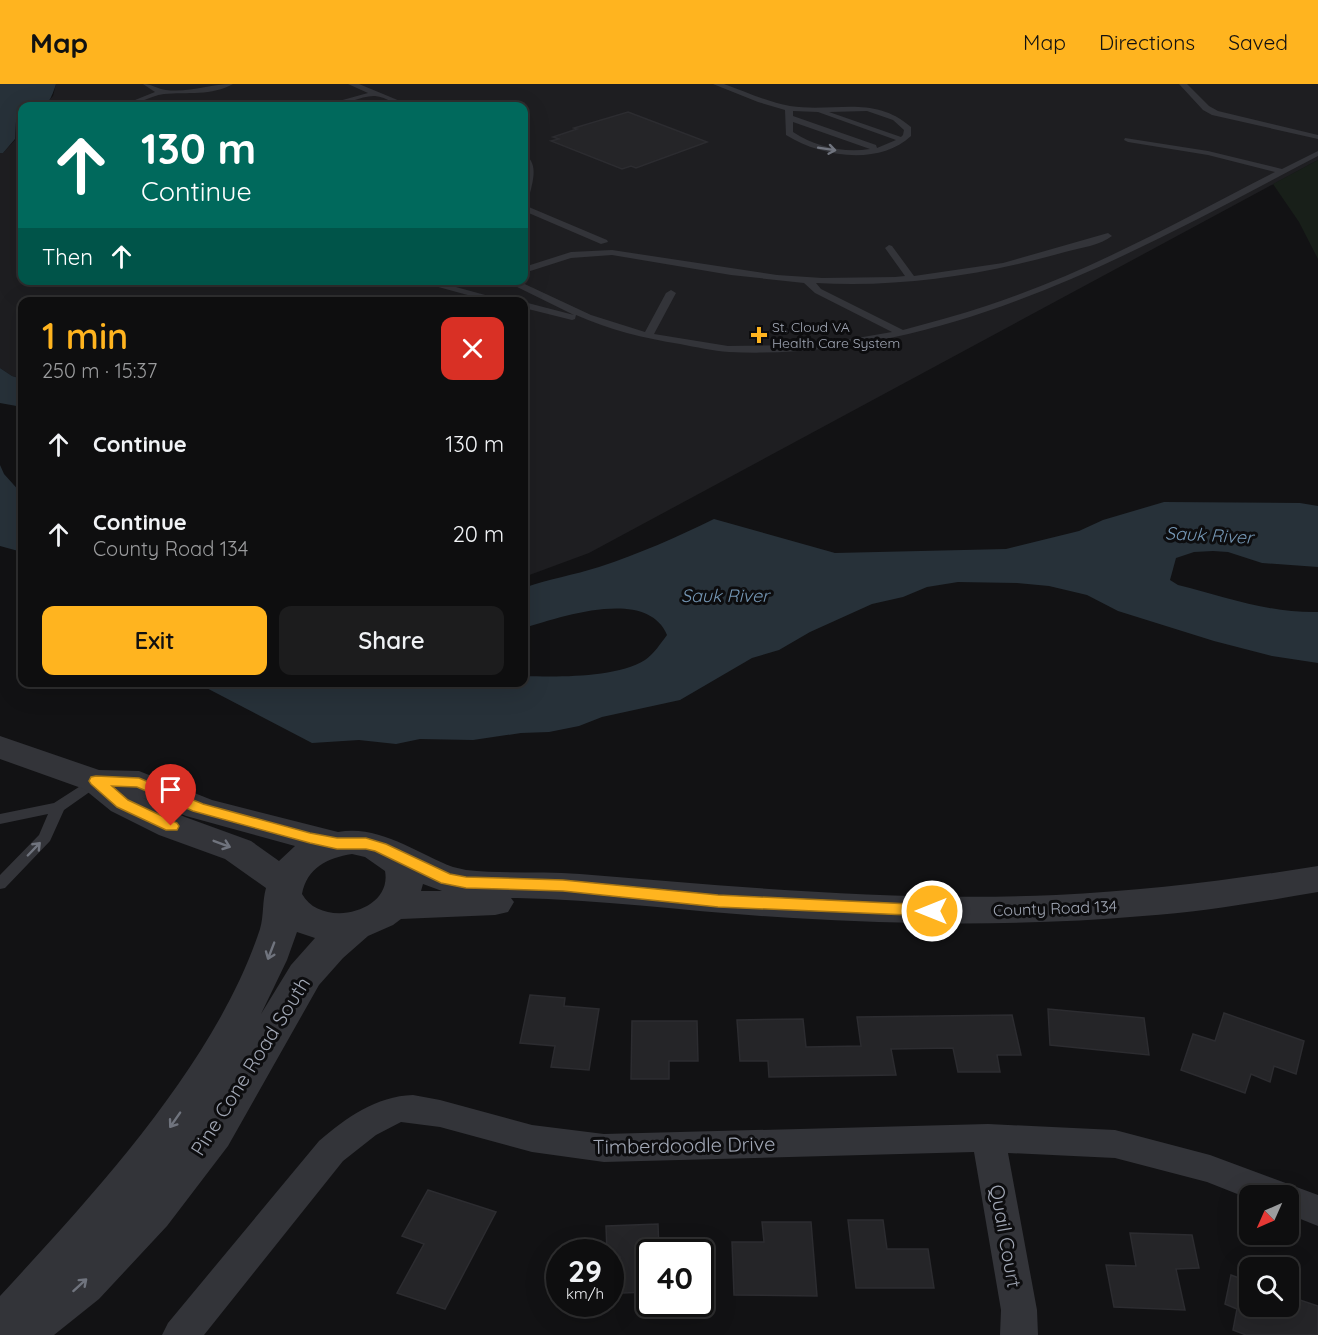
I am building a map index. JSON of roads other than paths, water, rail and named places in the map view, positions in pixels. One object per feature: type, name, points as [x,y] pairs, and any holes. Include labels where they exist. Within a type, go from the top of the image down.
[{"type":"street","points":[[0,747],[96,781],[139,783],[199,808],[337,844]]},
{"type":"street","points":[[96,781],[123,803],[171,826],[238,850],[284,888],[294,913],[304,920],[333,927],[374,915],[400,895],[404,884],[404,873],[400,862],[380,847],[366,843],[337,844],[322,847],[303,858],[289,872],[284,888]]},
{"type":"street","name":"County Road 134","points":[[392,854],[446,879],[466,883],[563,886],[718,901],[893,911],[1022,910],[1118,906],[1200,897],[1318,879]]},
{"type":"street","name":"Pine Cone Road South","points":[[0,1330],[60,1263],[156,1147],[209,1071],[229,1039],[265,965],[280,926],[284,888]]},
{"type":"street","name":"County Road 134","points":[[374,915],[475,903],[718,901]]},
{"type":"street","name":"Pine Cone Road South","points":[[18,1335],[82,1284],[164,1197],[213,1132],[305,975],[328,948],[374,915]]},
{"type":"street","name":"Timberdoodle Drive","points":[[181,1335],[331,1150],[350,1134],[401,1109],[436,1113],[506,1133],[555,1143],[603,1148],[988,1138],[1115,1144],[1210,1169],[1253,1185]]},
{"type":"street","name":"Quail Court","points":[[988,1138],[1015,1288],[1019,1335]]},
{"type":"street","points":[[1299,1203],[1318,1211]]},
{"type":"lane","points":[[147,84],[159,92],[197,92],[229,84]]},
{"type":"lane","points":[[352,84],[398,102]]},
{"type":"lane","points":[[717,84],[878,149]]},
{"type":"lane","points":[[1183,84],[1206,108],[1215,113],[1318,137]]},
{"type":"lane","points":[[137,102],[155,97],[159,92]]},
{"type":"lane","points":[[345,102],[375,93]]},
{"type":"lane","points":[[855,108],[890,115],[902,122],[908,129],[907,136],[903,140],[878,149],[849,152],[811,146],[789,133],[787,126],[789,113],[855,108]]},
{"type":"lane","points":[[814,110],[903,140]]},
{"type":"lane","points":[[1247,122],[1255,111]]},
{"type":"lane","points":[[1128,140],[1208,153],[1282,171]]},
{"type":"lane","points":[[528,306],[648,336],[700,345],[759,349],[828,346],[903,334],[974,314],[1108,261],[1318,153]]},
{"type":"lane","points":[[528,161],[530,164],[528,182]]},
{"type":"lane","points":[[528,210],[604,242]]},
{"type":"lane","points":[[528,268],[558,256],[598,251],[735,273],[806,279],[876,281],[1006,265],[1040,258],[1108,236]]},
{"type":"lane","points":[[889,248],[911,278]]},
{"type":"lane","points":[[806,279],[818,291],[903,334]]},
{"type":"lane","points":[[437,285],[487,297]]},
{"type":"lane","points":[[518,285],[612,326]]},
{"type":"lane","points":[[648,336],[671,293]]},
{"type":"lane","points":[[0,819],[58,807],[96,781]]},
{"type":"lane","points":[[0,884],[45,837],[58,807]]},
{"type":"water","points":[[0,84],[56,84],[48,102],[18,102],[15,139],[3,153],[0,153]]},
{"type":"water","points":[[0,368],[18,378],[18,406],[0,403]]},
{"type":"water","points":[[0,465],[4,474],[18,490],[18,551],[0,546]]},
{"type":"water","name":"Sauk River","points":[[1164,502],[1300,503],[1318,506],[1318,567],[1262,563],[1228,552],[1194,552],[1176,558],[1170,580],[1178,585],[1247,603],[1282,610],[1318,612],[1318,663],[1272,656],[1214,641],[1118,611],[1087,595],[1049,586],[958,582],[927,587],[903,597],[872,604],[810,632],[779,650],[752,658],[680,700],[602,717],[579,726],[549,732],[521,733],[473,740],[420,739],[396,744],[359,740],[312,743],[205,687],[528,687],[528,676],[586,675],[633,666],[648,658],[667,635],[657,620],[641,612],[602,609],[528,627],[528,587],[614,562],[714,519],[835,553],[1006,549],[1079,531],[1103,520]]},
{"type":"place","name":"St. Cloud VA Health Care System","points":[[759,335]]}]
